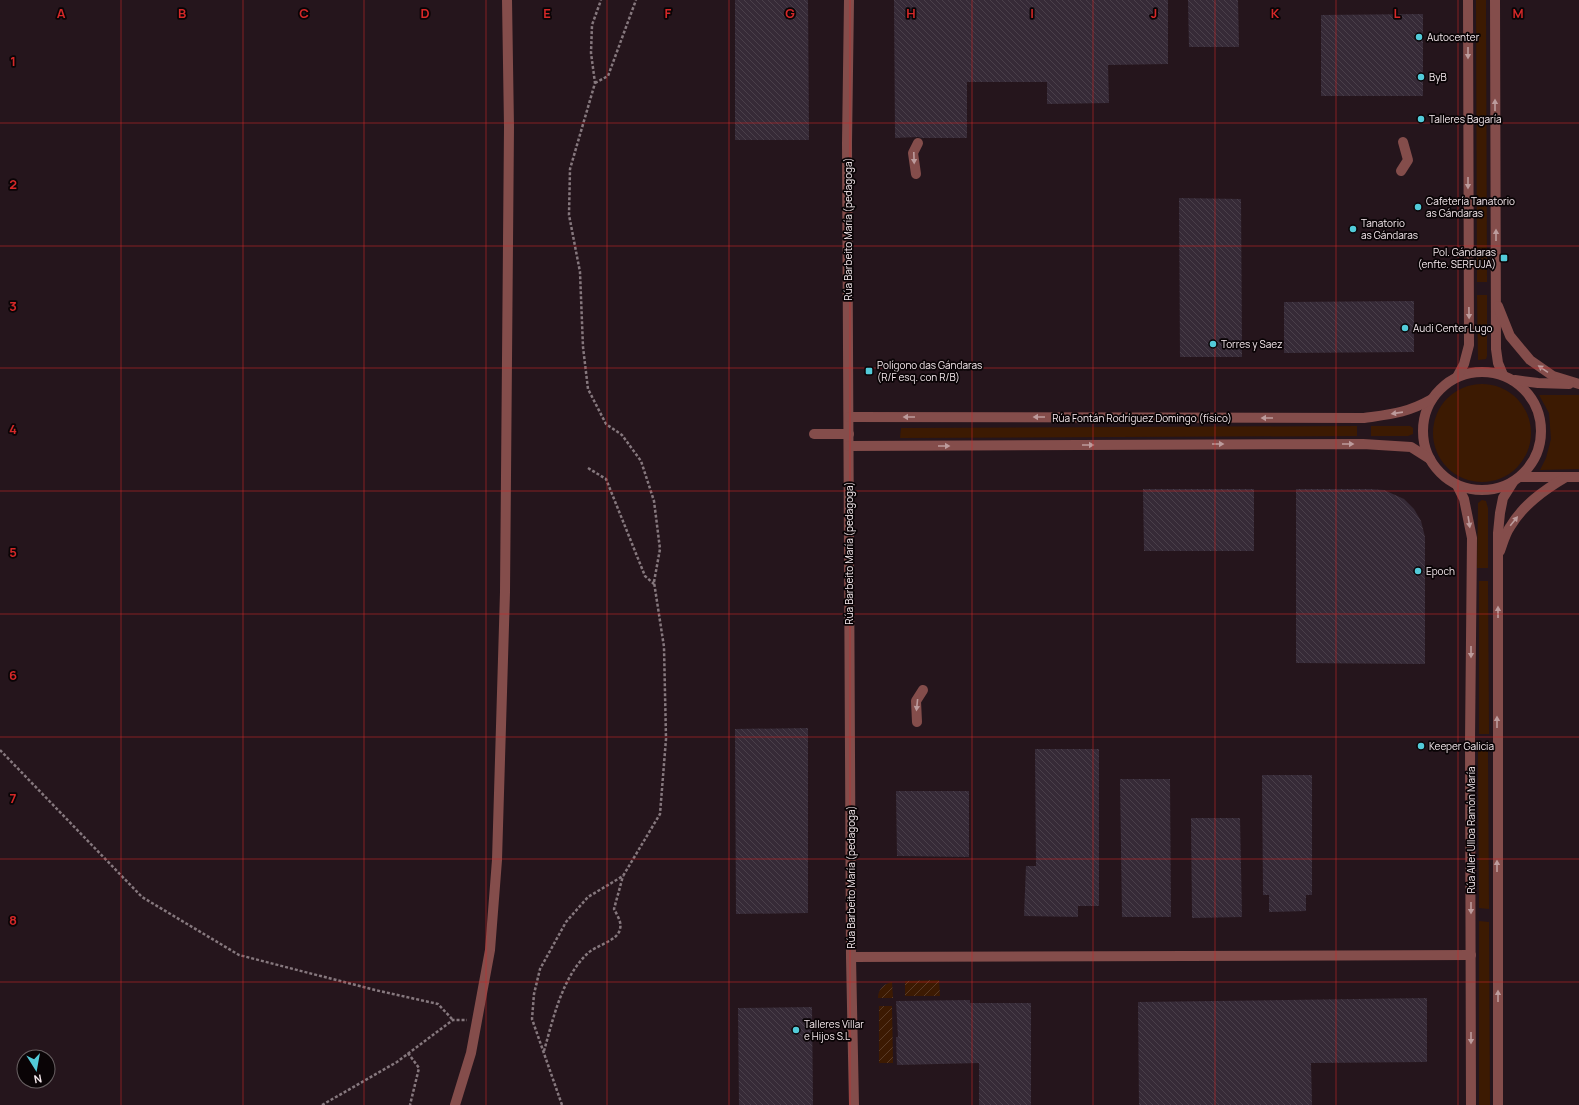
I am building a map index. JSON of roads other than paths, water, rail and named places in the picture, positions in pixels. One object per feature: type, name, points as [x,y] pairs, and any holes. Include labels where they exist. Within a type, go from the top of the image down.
[{"type":"street","points":[[455,1105],[471,1053],[490,950],[497,860],[505,592],[508,135],[507,0]]},
{"type":"street","name":"Rúa Barbeito María (pedagoga)","points":[[848,0],[847,151],[851,957],[854,1105]]},
{"type":"street","name":"Rúa Aller Ulloa Ramón María","points":[[1457,377],[1464,364],[1469,345],[1468,0]]},
{"type":"street","points":[[1495,0],[1496,349],[1498,363],[1508,377],[1538,383],[1579,384]]},
{"type":"street","points":[[1401,171],[1408,160],[1403,142]]},
{"type":"street","points":[[916,174],[913,153],[918,143]]},
{"type":"street","points":[[1496,302],[1510,336],[1530,360],[1553,376],[1579,384]]},
{"type":"street","name":"Rúa Aller Ulloa Ramón María","points":[[1498,1105],[1498,556],[1500,513],[1504,498],[1517,480],[1530,467],[1537,454],[1541,440],[1542,426],[1539,412],[1533,399],[1524,388],[1508,377],[1492,372],[1468,373],[1457,377],[1443,386],[1432,399],[1423,422],[1425,447],[1430,459],[1437,469],[1446,478],[1457,485],[1476,490],[1496,489],[1517,480]]},
{"type":"street","name":"Rúa Fontán Rodríguez Domingo (físico)","points":[[849,417],[1364,418],[1403,412],[1418,407],[1432,399]]},
{"type":"street","points":[[814,434],[849,434]]},
{"type":"street","points":[[849,446],[1363,444],[1411,447],[1430,459]]},
{"type":"street","points":[[1517,480],[1579,477]]},
{"type":"street","name":"Rúa Aller Ulloa Ramón María","points":[[1498,556],[1509,528],[1528,504],[1548,488],[1566,478]]},
{"type":"street","name":"Rúa Aller Ulloa Ramón María","points":[[1457,485],[1464,499],[1472,538],[1470,741],[1471,1105]]},
{"type":"street","points":[[917,722],[916,701],[923,690]]},
{"type":"street","points":[[851,957],[1471,955]]},
{"type":"place","name":"Autocenter","points":[[1419,37]]},
{"type":"place","name":"ByB","points":[[1421,77]]},
{"type":"place","name":"Talleres Bagaría","points":[[1421,119]]},
{"type":"place","name":"Cafetería Tanatorio as Gándaras","points":[[1418,207]]},
{"type":"place","name":"Tanatorio as Gándaras","points":[[1353,229]]},
{"type":"place","name":"Pol. Gándaras (enfte. SERFUJA)","points":[[1504,258]]},
{"type":"place","name":"Audi Center Lugo","points":[[1405,328]]},
{"type":"place","name":"Torres y Saez","points":[[1213,344]]},
{"type":"place","name":"Polígono das Gándaras (R/F esq. con R/B)","points":[[869,371]]},
{"type":"place","name":"Epoch","points":[[1418,571]]},
{"type":"place","name":"Keeper Galicia","points":[[1421,746]]},
{"type":"place","name":"Talleres Villar e Hijos S.L","points":[[796,1030]]}]
